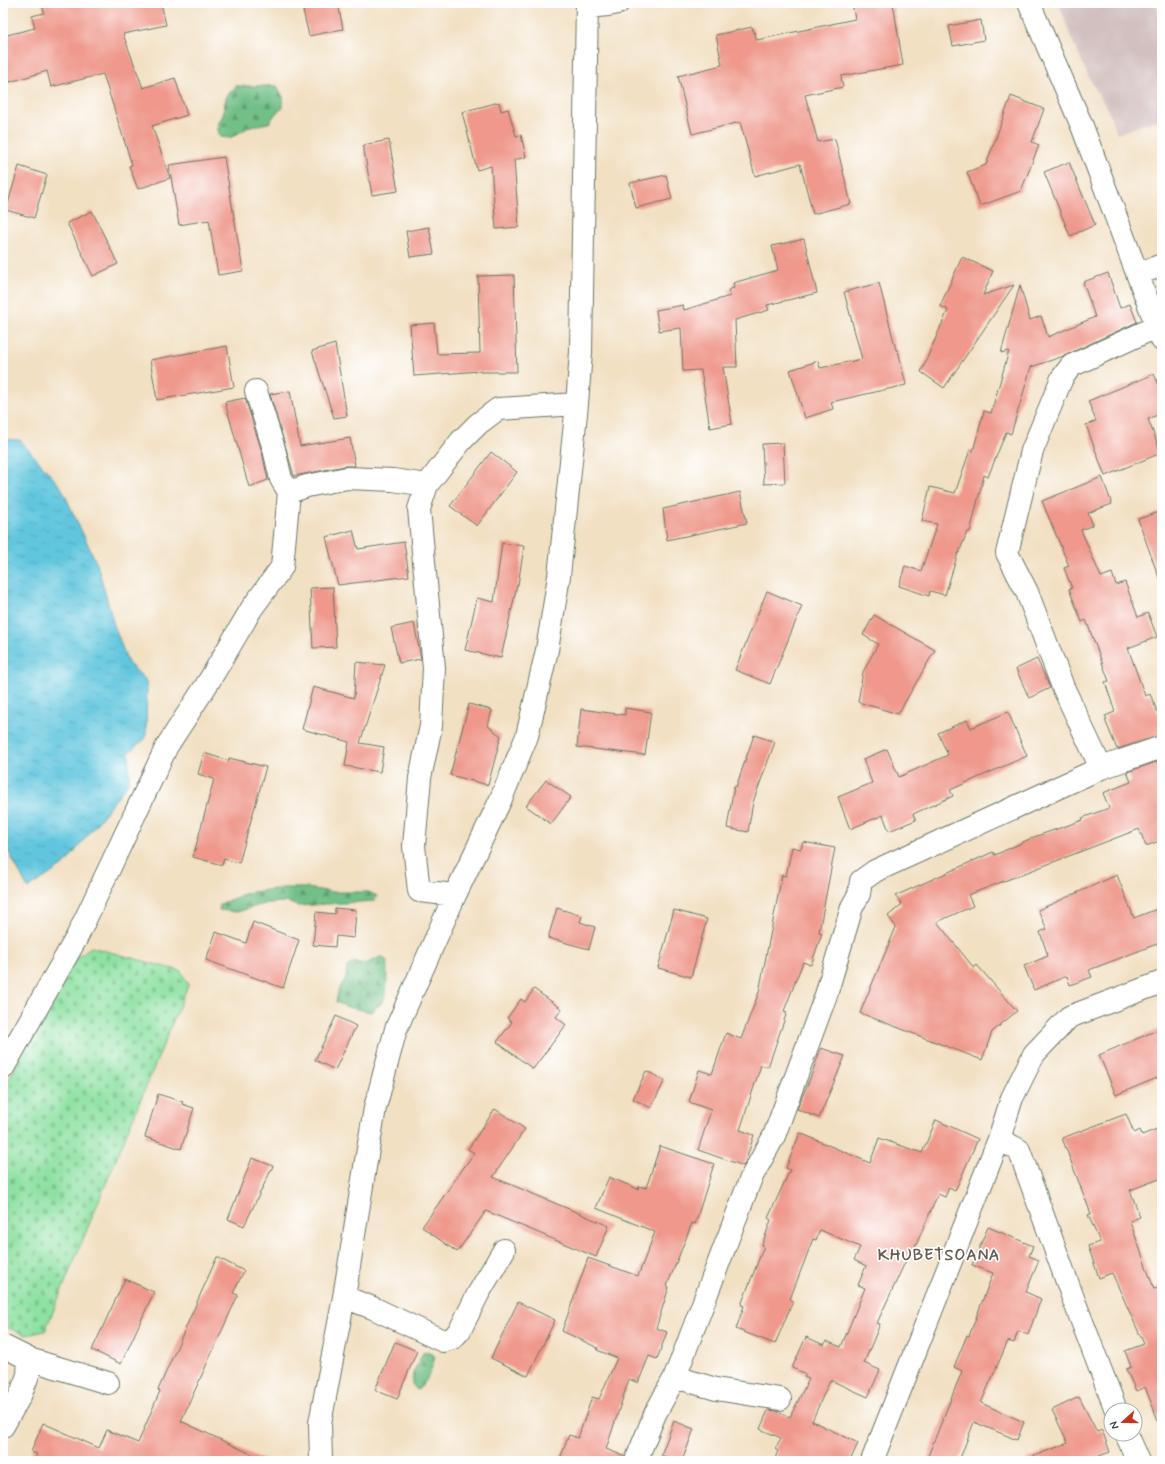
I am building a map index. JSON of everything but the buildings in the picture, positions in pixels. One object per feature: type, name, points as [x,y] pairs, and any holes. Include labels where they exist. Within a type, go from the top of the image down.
[{"type":"street","points":[[321,1461],[320,1423],[344,1297],[376,1108],[396,1029],[455,895],[500,801],[527,736],[547,650],[559,576],[578,404],[581,344],[587,5],[608,5],[618,3]]},
{"type":"street","points":[[1030,3],[1082,126],[1159,334],[1072,366],[1062,378],[1032,451],[1007,552],[1027,592],[1063,687],[1101,768]]},
{"type":"street","points":[[1138,274],[1162,265]]},
{"type":"street","points":[[3,1068],[77,938],[166,746],[209,681],[252,608],[282,567],[289,492],[281,479],[274,449],[256,391]]},
{"type":"street","points":[[455,895],[419,891],[414,846],[420,778],[431,726],[434,668],[419,509],[427,485],[461,441],[478,424],[498,410],[578,404]]},
{"type":"street","points":[[289,492],[307,486],[347,478],[393,480],[427,485]]},
{"type":"street","points":[[636,1461],[655,1414],[675,1377],[751,1178],[776,1129],[826,995],[852,908],[859,894],[861,881],[875,871],[1101,768],[1162,748]]},
{"type":"street","points":[[872,1461],[1000,1139],[1012,1098],[1034,1054],[1069,1017],[1162,982]]},
{"type":"street","points":[[1000,1139],[1019,1150],[1113,1402]]},
{"type":"street","points":[[344,1297],[373,1308],[443,1341],[453,1338],[460,1330],[478,1294],[504,1250]]},
{"type":"street","points":[[3,1346],[29,1359],[108,1383]]},
{"type":"street","points":[[3,1426],[20,1396],[28,1375],[29,1359]]},
{"type":"street","points":[[675,1377],[716,1389],[780,1399]]},
{"type":"street","points":[[1130,1442],[1138,1461]]},
{"type":"shaded area","points":[[1059,3],[1156,3],[1162,22],[1162,118],[1117,134],[1108,110],[1089,78],[1071,37]]},
{"type":"green space","points":[[236,86],[277,86],[283,97],[283,108],[276,113],[269,123],[251,126],[230,138],[220,137],[217,126],[223,115],[226,97]]},
{"type":"green space","points":[[282,888],[307,888],[333,892],[369,892],[377,896],[374,901],[298,906],[287,902],[267,903],[237,912],[219,910],[220,904],[246,893]]},
{"type":"green space","points":[[91,947],[181,971],[188,985],[45,1331],[26,1335],[3,1326],[3,1089],[76,958]]},
{"type":"green space","points":[[382,956],[387,961],[387,987],[385,996],[379,1005],[371,1012],[347,1007],[336,1002],[338,991],[346,978],[347,967],[355,962],[366,964]]},
{"type":"green space","points":[[430,1351],[435,1357],[429,1376],[424,1384],[417,1390],[412,1384],[413,1373],[423,1353]]},
{"type":"water","points":[[3,439],[20,440],[61,487],[97,564],[114,625],[128,663],[147,681],[146,738],[129,752],[129,782],[66,863],[28,889],[3,841]]},
{"type":"district","name":"KHUBETSOANA","points":[[939,1255]]}]
